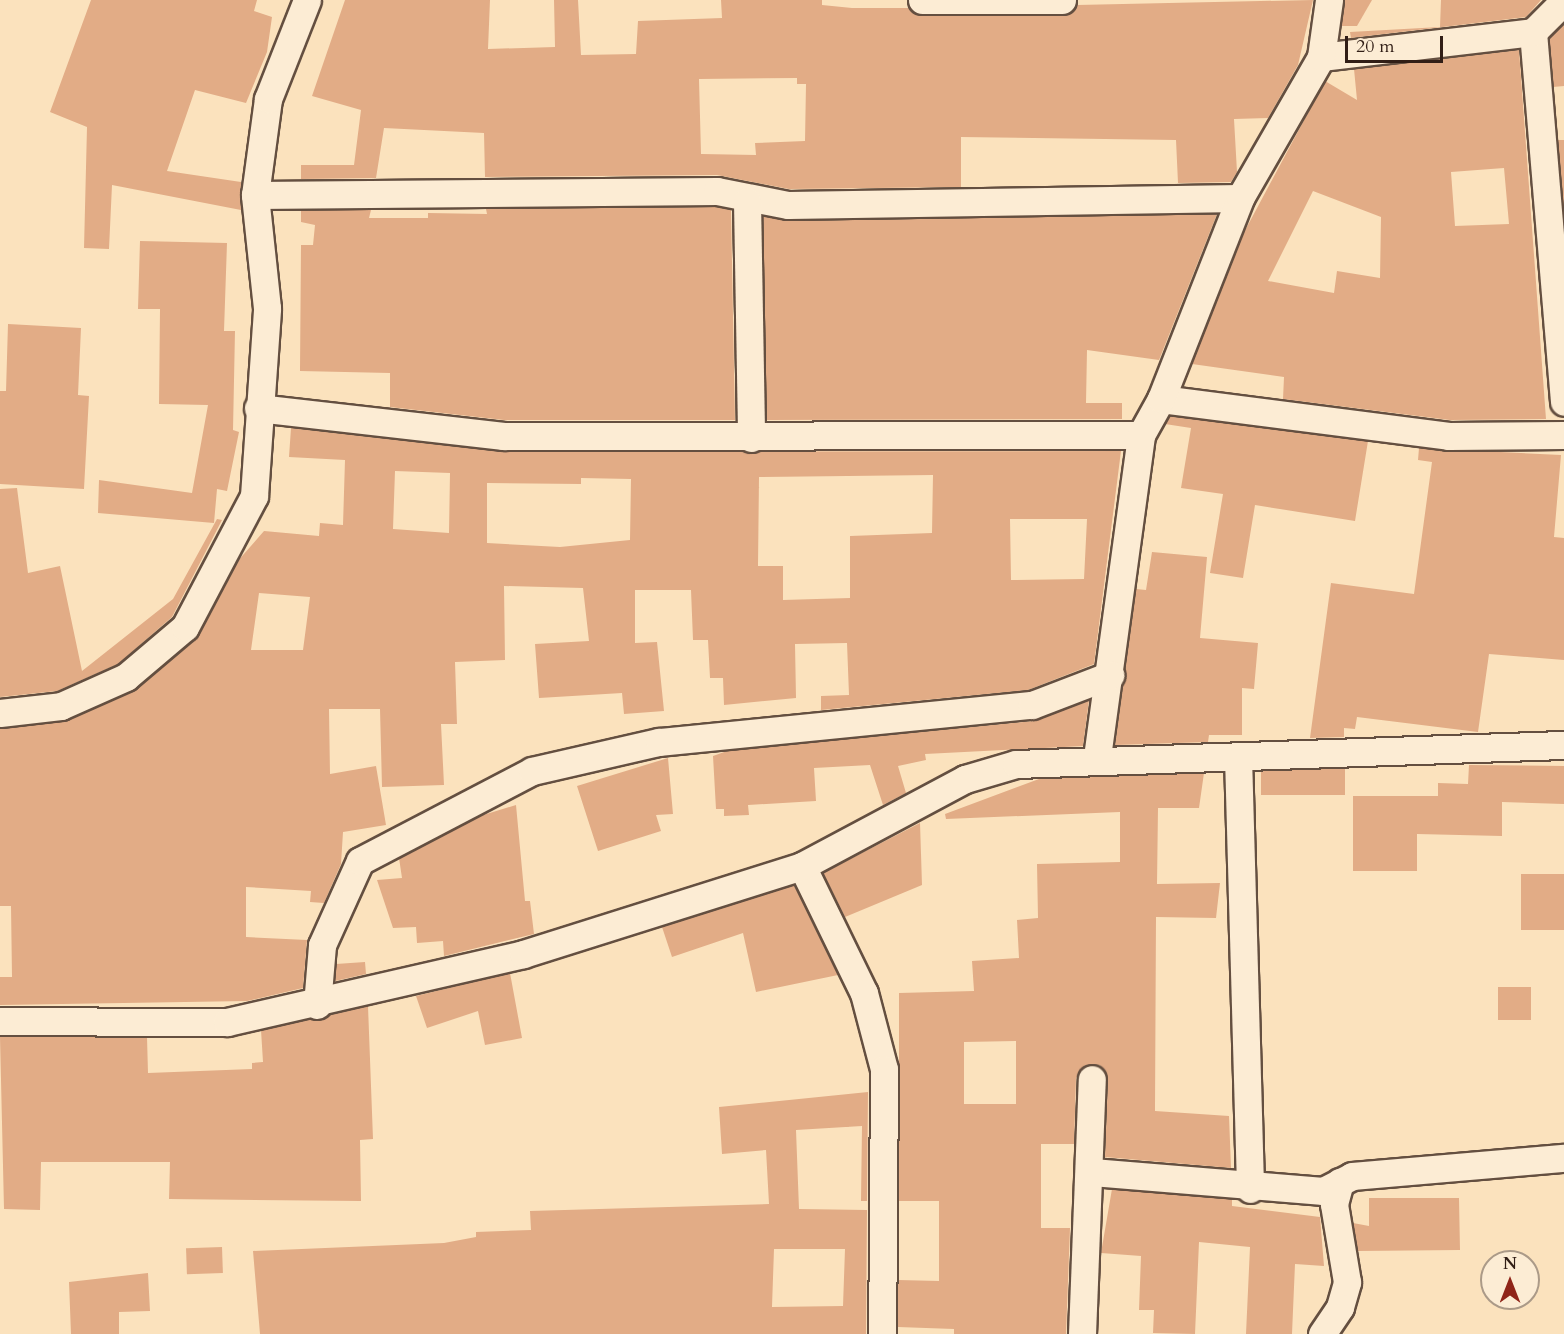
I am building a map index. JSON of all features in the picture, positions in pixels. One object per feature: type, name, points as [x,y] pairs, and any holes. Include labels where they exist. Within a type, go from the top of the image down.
[{"type":"street","points":[[0,713],[61,706],[126,677],[185,627],[254,496],[258,408],[267,308],[255,195],[268,99],[307,0]]},
{"type":"street","points":[[922,0],[1062,0]]},
{"type":"street","points":[[1097,758],[1110,675],[1140,435],[1161,399],[1240,198],[1321,57],[1329,0]]},
{"type":"street","points":[[1321,57],[1533,32],[1564,1]]},
{"type":"street","points":[[1533,32],[1564,402]]},
{"type":"street","points":[[255,195],[717,191],[747,201],[1240,198]]},
{"type":"street","points":[[747,201],[751,438]]},
{"type":"street","points":[[1161,399],[1449,436],[1564,435]]},
{"type":"street","points":[[258,408],[503,436],[751,438],[1140,435]]},
{"type":"street","points":[[317,1005],[322,945],[360,861],[532,771],[659,742],[1032,705],[1110,675]]},
{"type":"street","points":[[0,1021],[226,1023],[317,1005],[523,954],[801,866],[965,779],[1016,764],[1097,758],[1238,756],[1564,745]]},
{"type":"street","points":[[1238,756],[1250,1189]]},
{"type":"street","points":[[801,866],[864,993],[884,1069],[882,1334]]},
{"type":"street","points":[[1082,1334],[1092,1172],[1092,1079]]},
{"type":"street","points":[[1092,1172],[1250,1189],[1323,1191],[1352,1176],[1564,1158]]},
{"type":"street","points":[[1322,1334],[1340,1306],[1347,1281],[1334,1204],[1340,1182]]},
{"type":"building","points":[[91,0],[257,0],[254,11],[272,17],[267,52],[246,103],[195,90],[167,171],[241,182],[241,210],[112,185],[109,249],[84,248],[87,127],[50,112]]},
{"type":"building","points":[[345,0],[490,0],[488,49],[555,47],[554,0],[578,0],[581,55],[636,54],[638,21],[722,18],[721,0],[822,0],[822,5],[852,8],[908,8],[922,16],[1062,16],[1077,5],[1313,0],[1298,65],[1268,118],[1234,119],[1237,172],[1231,182],[1178,183],[1176,140],[961,137],[961,187],[789,189],[717,175],[485,177],[484,133],[384,128],[376,178],[301,179],[301,165],[354,165],[361,110],[312,96]],"holes":[[[797,78],[797,84],[806,84],[805,141],[755,143],[756,155],[701,154],[699,79]]]},
{"type":"building","points":[[1344,0],[1372,0],[1357,26],[1341,26]]},
{"type":"building","points":[[1441,0],[1541,0],[1526,17],[1351,38],[1350,32],[1440,27]]},
{"type":"building","points":[[1564,24],[1564,86],[1553,87],[1549,38]]},
{"type":"building","points":[[1519,50],[1546,419],[1450,420],[1283,399],[1284,377],[1192,364],[1241,238],[1325,81],[1357,100],[1354,69]],"holes":[[[1504,168],[1509,224],[1455,226],[1451,172]],[[1313,191],[1381,217],[1380,278],[1337,271],[1334,293],[1268,281]]]},
{"type":"building","points":[[1558,140],[1564,140],[1564,213]]},
{"type":"building","points":[[716,207],[731,210],[735,420],[504,420],[390,407],[390,373],[300,371],[301,245],[313,245],[315,225],[301,222],[301,210],[371,210],[369,218],[428,218],[428,213],[487,214],[486,209]]},
{"type":"building","points":[[1217,214],[1159,360],[1087,350],[1086,403],[1122,403],[1122,419],[766,420],[763,216],[788,221]]},
{"type":"building","points":[[140,241],[227,243],[224,331],[235,331],[233,430],[239,432],[227,491],[217,489],[214,523],[98,513],[99,480],[192,493],[208,405],[159,404],[160,309],[138,309]]},
{"type":"building","points":[[8,324],[81,328],[78,395],[89,396],[84,489],[0,484],[0,391],[6,391]]},
{"type":"building","points":[[1170,416],[1368,441],[1355,521],[1255,505],[1243,578],[1210,573],[1223,494],[1181,488],[1191,428],[1165,424]]},
{"type":"building","points":[[291,428],[503,452],[1121,451],[1094,664],[1028,690],[821,710],[821,696],[849,695],[847,643],[795,644],[796,698],[724,705],[723,678],[710,678],[708,640],[693,640],[691,590],[635,590],[635,643],[657,642],[664,711],[624,714],[622,693],[539,698],[535,644],[589,641],[583,588],[504,586],[505,660],[455,662],[457,724],[441,724],[444,785],[382,787],[380,709],[329,709],[330,774],[376,766],[386,825],[343,832],[341,864],[324,903],[310,902],[311,891],[246,887],[246,937],[307,940],[303,988],[247,1001],[0,1005],[0,977],[12,977],[11,906],[0,906],[0,728],[67,720],[133,691],[195,639],[236,563],[264,531],[319,536],[320,523],[343,525],[345,460],[289,457]],"holes":[[[395,471],[450,473],[449,533],[393,529]],[[933,475],[932,533],[850,536],[850,598],[783,600],[783,566],[758,566],[759,477]],[[581,478],[631,479],[630,540],[560,547],[487,543],[487,483],[581,484]],[[1010,519],[1087,519],[1084,579],[1011,580]],[[259,593],[310,597],[303,650],[251,650]]]},
{"type":"building","points":[[1419,448],[1561,455],[1554,537],[1564,538],[1564,660],[1489,654],[1478,732],[1357,717],[1355,729],[1344,728],[1344,737],[1310,738],[1331,583],[1414,594],[1432,462],[1418,460]]},
{"type":"building","points":[[17,488],[28,573],[60,566],[82,671],[173,599],[217,519],[222,520],[172,617],[118,664],[57,691],[0,697],[0,489]]},
{"type":"building","points":[[1152,552],[1207,557],[1200,638],[1258,643],[1254,689],[1242,688],[1242,735],[1209,735],[1208,742],[1115,745],[1136,589],[1146,590]]},
{"type":"building","points":[[1089,700],[1083,746],[925,754],[926,760],[898,766],[906,793],[883,805],[870,765],[814,768],[816,801],[748,805],[749,815],[724,816],[724,809],[716,809],[713,756],[727,751],[1034,721]]},
{"type":"building","points":[[668,758],[673,814],[656,815],[661,831],[598,851],[577,786]]},
{"type":"building","points":[[1469,765],[1564,766],[1564,804],[1502,802],[1502,836],[1417,834],[1417,871],[1353,871],[1353,796],[1438,796],[1438,783],[1468,784]]},
{"type":"building","points":[[1261,768],[1345,768],[1345,795],[1261,795]]},
{"type":"building","points":[[1204,773],[1199,808],[1158,808],[1157,884],[1220,883],[1216,918],[1156,917],[1155,1111],[1229,1116],[1231,1168],[1105,1157],[1108,1079],[1100,1065],[1085,1065],[1076,1078],[1074,1144],[1041,1144],[1041,1228],[1070,1228],[1066,1334],[954,1334],[954,1329],[898,1327],[898,1280],[939,1281],[939,1201],[899,1201],[899,993],[974,991],[972,961],[1019,958],[1017,920],[1038,918],[1037,864],[1120,862],[1120,812],[946,819],[945,814],[1039,779]],"holes":[[[1016,1041],[1016,1104],[964,1104],[964,1042]]]},
{"type":"building","points":[[516,805],[525,901],[530,901],[534,934],[444,956],[443,941],[417,943],[416,927],[393,928],[377,880],[402,878],[399,858],[480,816]]},
{"type":"building","points":[[920,823],[922,885],[845,917],[823,873]]},
{"type":"building","points":[[1521,874],[1564,874],[1564,930],[1521,930]]},
{"type":"building","points":[[794,885],[838,975],[756,992],[743,933],[672,957],[662,927]]},
{"type":"building","points":[[365,962],[366,974],[335,981],[336,964]]},
{"type":"building","points":[[510,973],[522,1038],[485,1045],[478,1011],[427,1028],[416,996]]},
{"type":"building","points":[[1498,987],[1531,987],[1531,1020],[1498,1020]]},
{"type":"building","points":[[368,1006],[373,1139],[360,1140],[361,1201],[169,1199],[170,1162],[41,1162],[40,1210],[4,1209],[0,1037],[147,1037],[148,1073],[252,1069],[252,1063],[263,1062],[261,1030]]},
{"type":"building","points":[[868,1092],[867,1201],[861,1201],[862,1126],[796,1130],[799,1209],[867,1210],[866,1334],[260,1334],[253,1251],[444,1243],[476,1237],[476,1232],[531,1230],[530,1211],[769,1204],[766,1150],[722,1154],[719,1107]],"holes":[[[774,1249],[845,1249],[843,1306],[772,1307]]]},
{"type":"building","points":[[1112,1189],[1232,1199],[1232,1206],[1320,1217],[1324,1266],[1295,1264],[1292,1334],[1246,1334],[1250,1247],[1199,1242],[1195,1334],[1153,1333],[1154,1310],[1139,1310],[1141,1256],[1101,1253]]},
{"type":"building","points":[[1369,1198],[1459,1198],[1460,1250],[1358,1251],[1353,1223],[1369,1226]]},
{"type":"building","points":[[222,1247],[223,1273],[187,1274],[186,1248]]},
{"type":"building","points":[[148,1273],[150,1311],[119,1312],[119,1334],[71,1334],[69,1282]]}]
